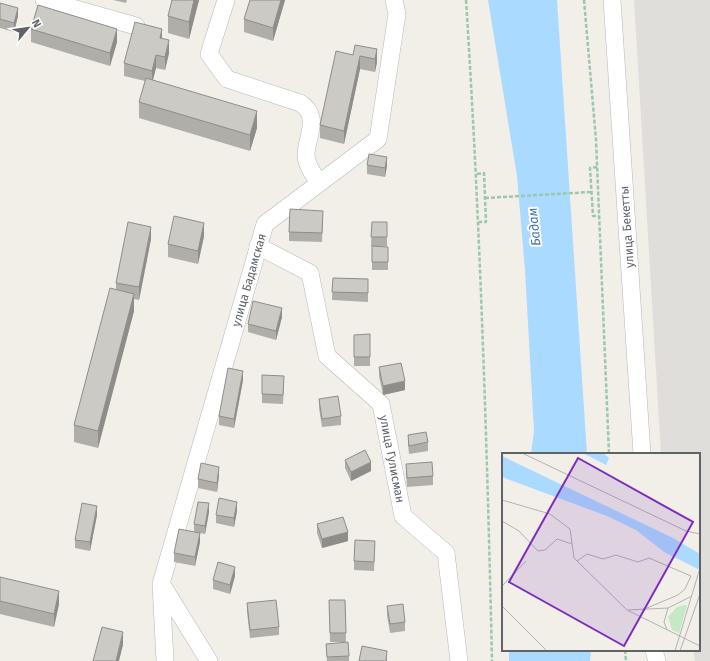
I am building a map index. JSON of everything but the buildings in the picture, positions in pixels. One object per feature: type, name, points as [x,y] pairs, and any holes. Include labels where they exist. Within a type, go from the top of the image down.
[{"type":"street","points":[[44,0],[136,26]]},
{"type":"street","points":[[226,0],[209,54],[226,80],[300,103],[307,108],[312,116],[306,155],[309,167],[319,182]]},
{"type":"street","name":"улица Бадамская","points":[[165,661],[161,584],[265,224],[378,139],[397,14],[394,0]]},
{"type":"street","name":"улица Бекетты","points":[[612,0],[642,453]]},
{"type":"street","name":"улица Гулисман","points":[[258,246],[310,273],[327,356],[381,404],[403,516],[446,553],[459,661]]},
{"type":"street","points":[[161,584],[206,655],[215,661]]},
{"type":"street","points":[[654,651],[657,661]]},
{"type":"path","points":[[466,0],[479,222],[487,435],[492,661]]},
{"type":"path","points":[[584,0],[597,167],[609,453]]},
{"type":"path","points":[[597,167],[590,168],[592,216],[599,216]]},
{"type":"path","points":[[477,174],[484,173],[486,222],[479,222]]},
{"type":"path","points":[[485,198],[591,192]]},
{"type":"path","points":[[625,651],[626,661]]},
{"type":"shaded area","points":[[634,0],[710,0],[710,661],[695,661],[693,651],[700,651],[700,453],[661,453]]},
{"type":"water","name":"Бадам","points":[[488,0],[557,0],[587,453],[531,453],[534,431],[525,270],[517,176]]},
{"type":"water","points":[[509,651],[591,651],[590,661],[509,661]]}]
